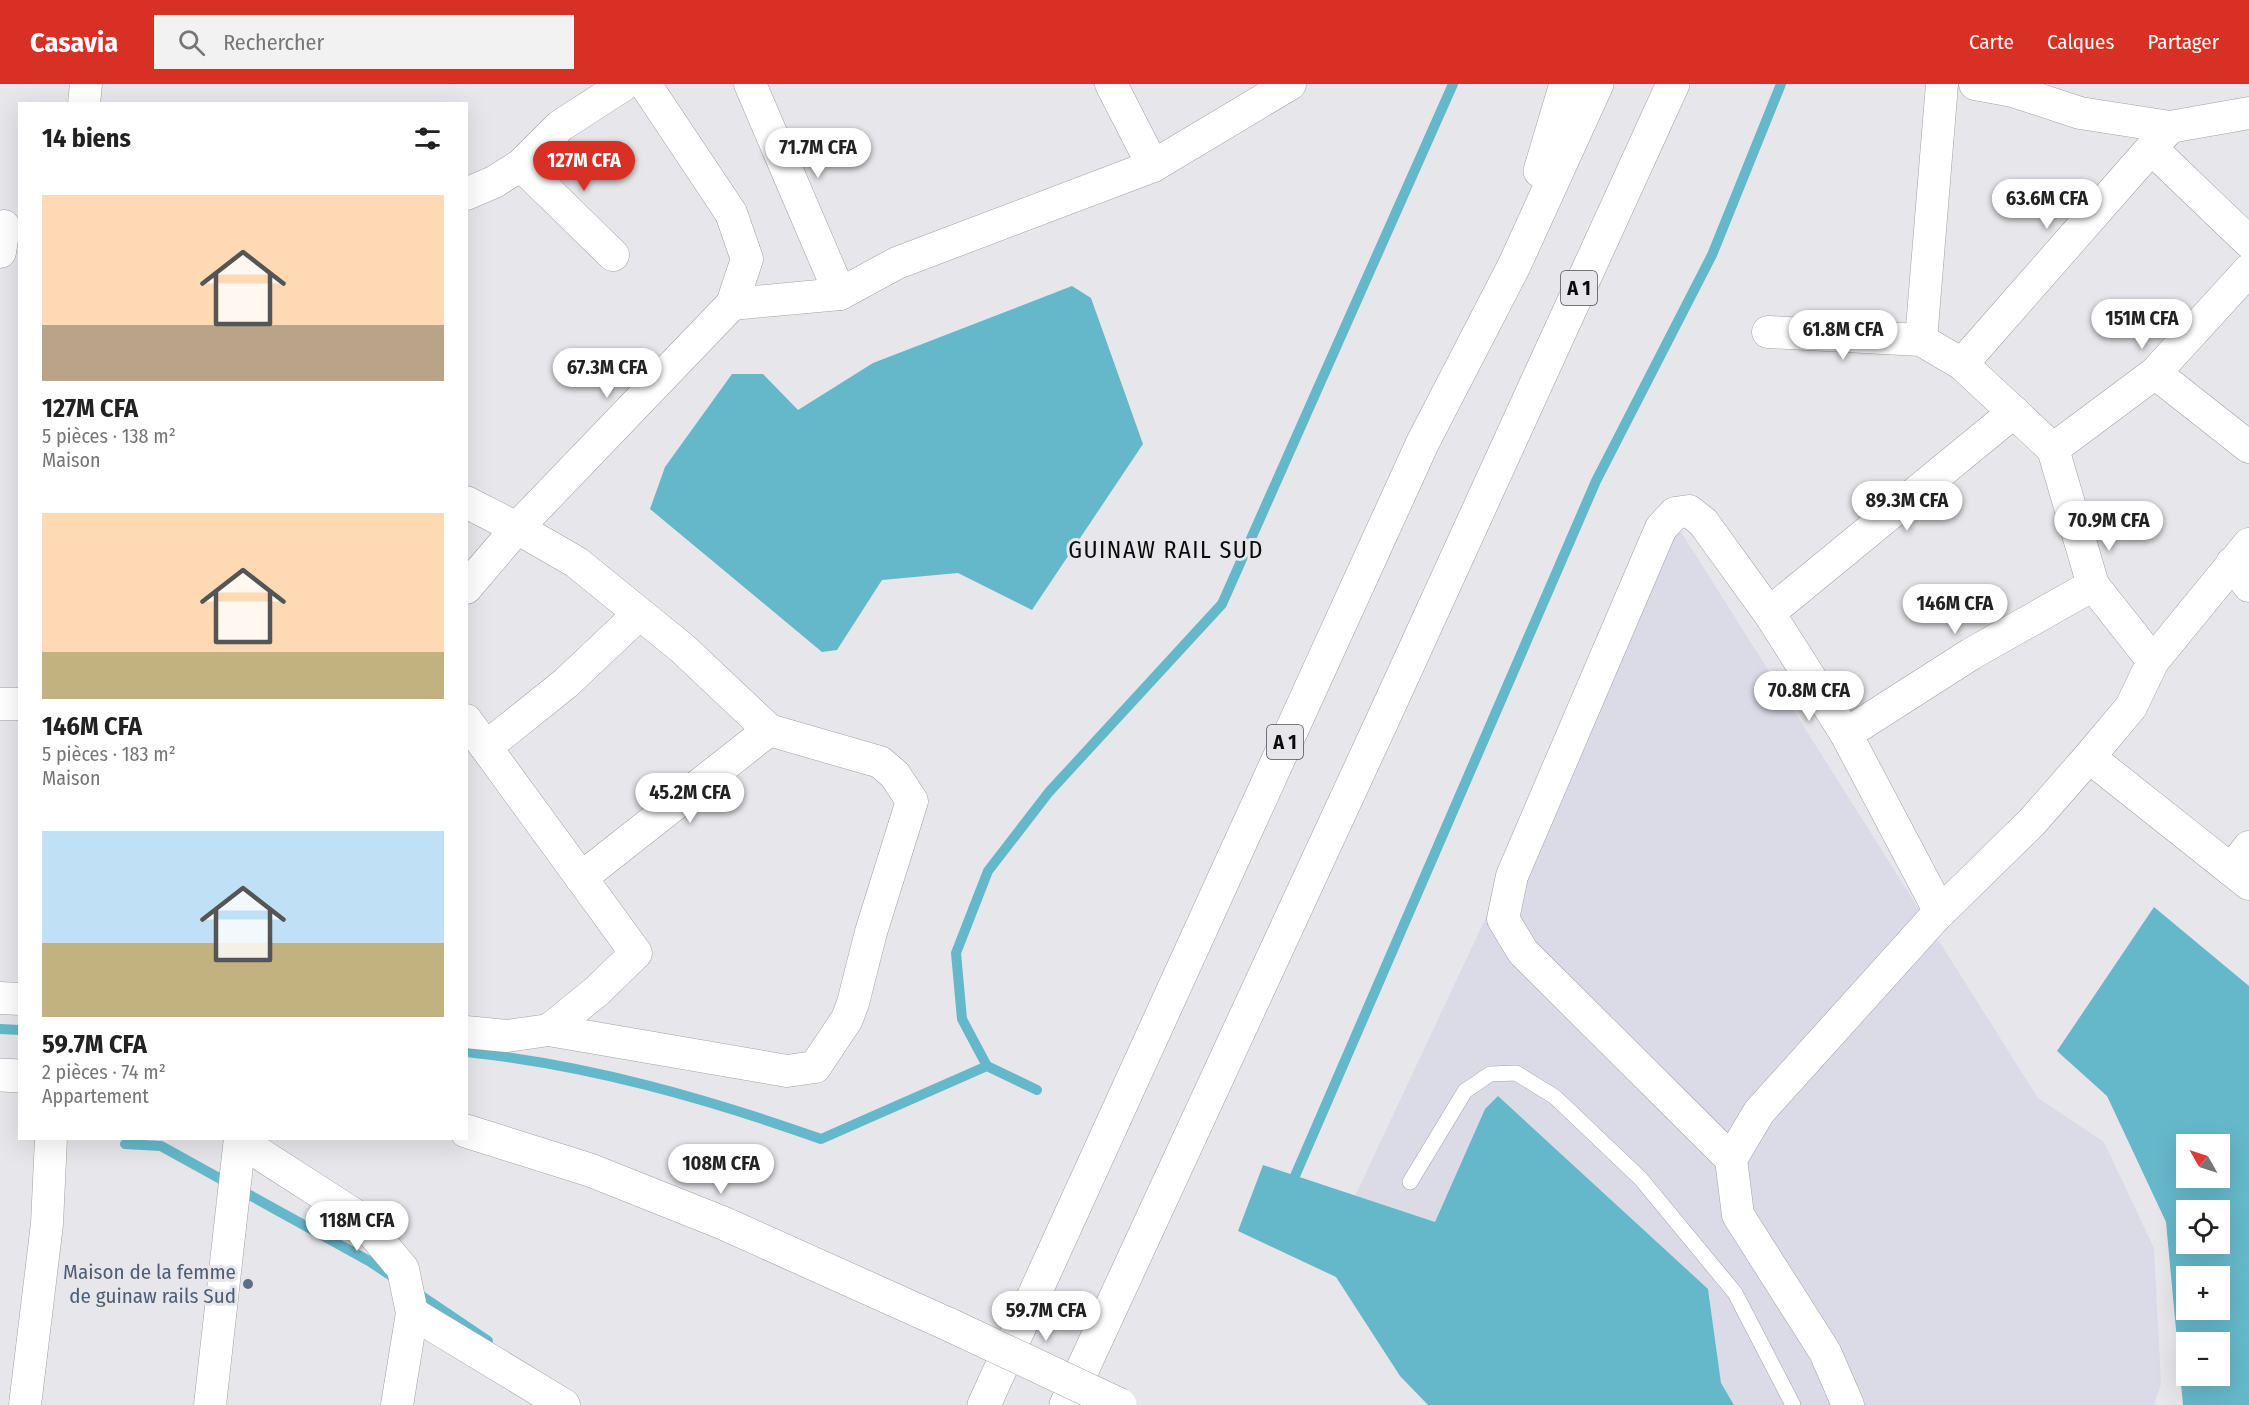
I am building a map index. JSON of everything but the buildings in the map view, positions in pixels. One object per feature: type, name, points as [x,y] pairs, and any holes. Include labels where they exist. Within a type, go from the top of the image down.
[{"type":"main road","points":[[1514,266],[1566,84]]},
{"type":"main road","name":"A 1","points":[[984,1405],[1423,442],[1514,266],[1597,84]]},
{"type":"main road","name":"A 1","points":[[1066,1405],[1673,84]]},
{"type":"main road","points":[[0,1075],[18,1076]]},
{"type":"main road","points":[[468,1132],[612,1179],[723,1223],[950,1325],[1120,1405]]},
{"type":"street","points":[[84,102],[86,84]]},
{"type":"street","points":[[468,193],[494,182],[521,165],[560,126],[626,84]]},
{"type":"street","points":[[468,586],[517,528],[732,304],[747,259],[731,213],[645,84]]},
{"type":"street","points":[[750,84],[840,294]]},
{"type":"street","points":[[1112,84],[1153,166]]},
{"type":"street","points":[[732,304],[840,294],[897,263],[1153,166],[1290,84]]},
{"type":"street","points":[[1921,340],[1942,84]]},
{"type":"street","points":[[1975,84],[2013,91],[2161,138],[2249,242]]},
{"type":"street","points":[[1962,364],[2161,138],[2249,113]]},
{"type":"street","points":[[521,165],[613,255]]},
{"type":"street","points":[[2054,449],[2155,373],[2249,270]]},
{"type":"street","points":[[1768,332],[1921,340],[1962,364],[2054,449],[2093,585],[2153,661]]},
{"type":"street","points":[[2155,373],[2249,447]]},
{"type":"street","points":[[1769,613],[2014,412]]},
{"type":"street","points":[[468,503],[576,562],[638,615],[682,648],[769,730],[880,762],[895,775],[912,801],[870,932],[853,1004],[847,1019],[815,1067],[787,1071],[549,1030],[507,1036],[468,1032]]},
{"type":"street","points":[[1848,1405],[1825,1352],[1738,1215],[1731,1160],[1523,952],[1503,919],[1512,876],[1661,528],[1675,513],[1689,511],[1703,522],[1769,613],[1846,734],[1940,912]]},
{"type":"street","points":[[1731,1160],[1759,1113],[1940,912],[2032,822],[2131,707],[2153,661],[2243,564]]},
{"type":"street","points":[[1846,734],[1971,654],[2093,585]]},
{"type":"street","points":[[486,747],[566,683],[638,615]]},
{"type":"street","points":[[0,704],[18,704]]},
{"type":"street","points":[[468,723],[636,953],[549,1030]]},
{"type":"street","points":[[581,878],[769,730]]},
{"type":"street","points":[[2089,757],[2243,867]]},
{"type":"street","points":[[0,998],[18,999]]},
{"type":"street","points":[[25,1405],[47,1224],[51,1140]]},
{"type":"street","points":[[210,1405],[240,1140],[361,1219],[404,1269],[412,1312],[397,1405]]},
{"type":"street","points":[[412,1312],[564,1405]]},
{"type":"lane","points":[[1410,1182],[1464,1090],[1490,1074],[1516,1073],[1555,1097],[1641,1179],[1735,1293],[1793,1405]]},
{"type":"shaded area","points":[[1673,519],[2038,1098],[2104,1142],[2154,1248],[2161,1384],[2154,1405],[1734,1405],[1721,1383],[1708,1289],[1485,1109],[1435,1222],[1355,1196]]},
{"type":"water","points":[[1072,286],[1091,298],[1143,444],[1032,610],[958,573],[882,580],[837,650],[822,652],[650,509],[665,467],[732,374],[763,374],[798,410],[873,363]]},
{"type":"water","points":[[2154,907],[2249,986],[2249,1405],[2183,1405],[2181,1386],[2230,1386],[2230,1332],[2176,1332],[2166,1222],[2107,1096],[2057,1051]]},
{"type":"water","points":[[1498,1096],[1708,1289],[1721,1383],[1734,1405],[1428,1405],[1400,1376],[1336,1277],[1238,1231],[1263,1165],[1435,1222],[1485,1109]]},
{"type":"waterway","points":[[1037,1090],[987,1066],[962,1019],[956,953],[988,871],[1049,792],[1222,604],[1453,84]]},
{"type":"waterway","points":[[1295,1176],[1596,481],[1712,255],[1781,84]]},
{"type":"waterway","points":[[0,1029],[18,1030]]},
{"type":"waterway","points":[[468,1052],[602,1074],[734,1110],[821,1139],[987,1066]]},
{"type":"waterway","points":[[125,1144],[161,1146],[369,1261],[396,1279]]},
{"type":"waterway","points":[[414,1291],[488,1341]]},
{"type":"place","name":"Maison de la femme de guinaw rails Sud","points":[[248,1284]]},
{"type":"district","name":"GUINAW RAIL SUD","points":[[1166,550]]}]
